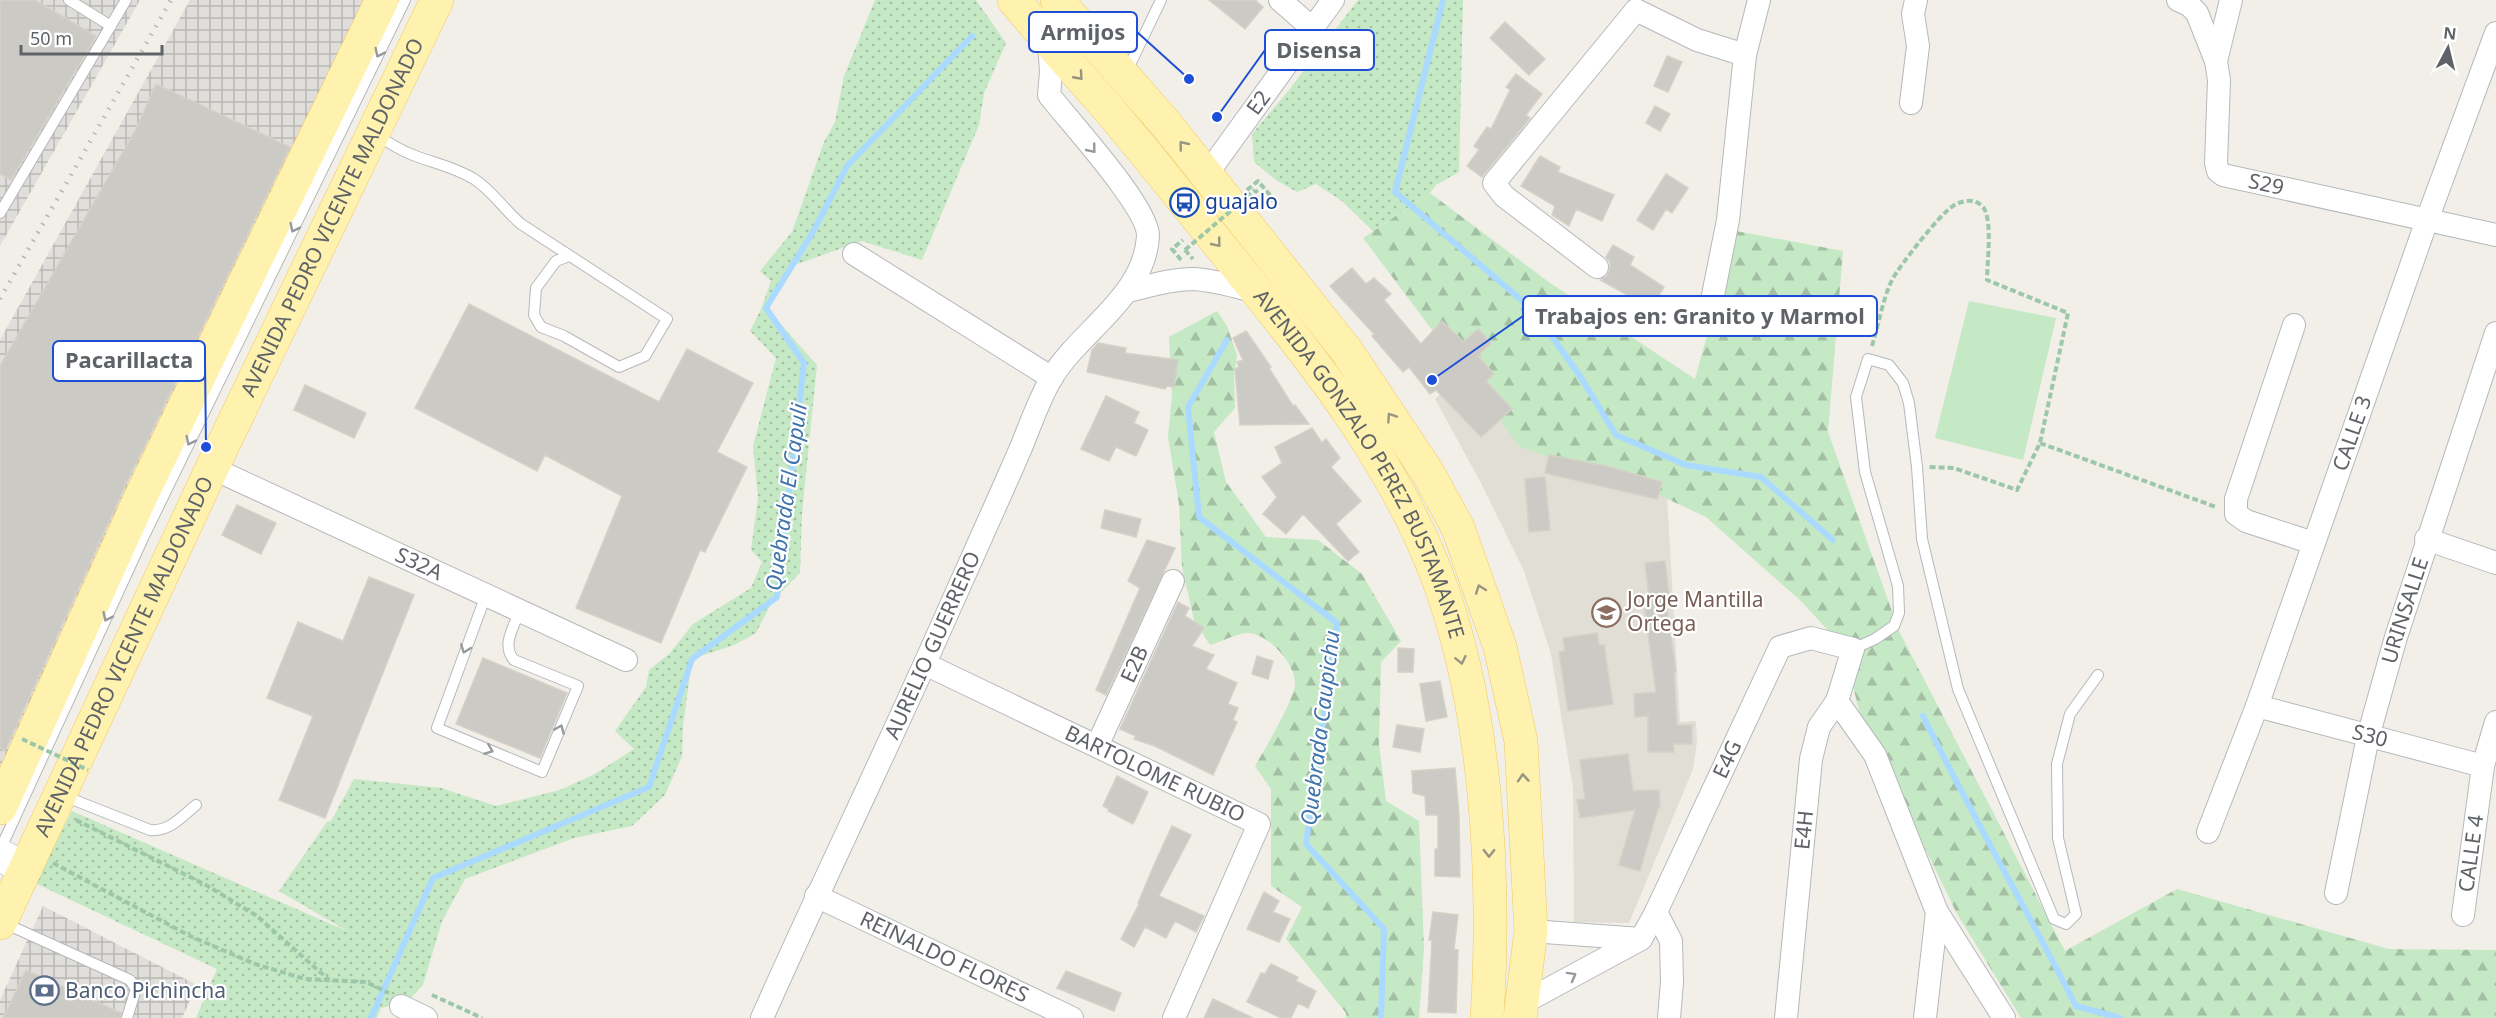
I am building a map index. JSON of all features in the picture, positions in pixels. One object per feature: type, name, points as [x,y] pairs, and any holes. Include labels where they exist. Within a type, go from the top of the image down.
[{"type":"main road","points":[[0,808],[142,494],[382,0]]},
{"type":"main road","name":"AVENIDA PEDRO VICENTE MALDONADO","points":[[1,922],[13,867],[57,801],[212,468],[437,0]]},
{"type":"main road","name":"AVENIDA GONZALO PEREZ BUSTAMANTE","points":[[1014,0],[1149,157],[1311,359],[1364,435],[1407,511],[1435,571],[1453,622],[1475,724],[1489,839],[1487,1018]]},
{"type":"main road","name":"AVENIDA GONZALO PEREZ BUSTAMANTE","points":[[1057,0],[1207,174],[1346,350],[1428,474],[1458,528],[1500,647],[1521,741],[1530,931],[1520,1011]]},
{"type":"street","points":[[1281,0],[1313,29]]},
{"type":"street","name":"E2","points":[[1207,174],[1332,0]]},
{"type":"street","points":[[1708,320],[1728,220],[1745,55],[1759,0]]},
{"type":"street","points":[[1911,103],[1918,46],[1913,14],[1916,0]]},
{"type":"street","name":"S29","points":[[2178,0],[2190,5],[2198,13],[2216,61],[2219,80],[2217,171],[2223,175],[2496,235]]},
{"type":"street","points":[[2216,61],[2231,0]]},
{"type":"street","points":[[1597,267],[1504,196],[1494,183],[1628,5],[1697,40],[1745,55]]},
{"type":"street","name":"CALLE 3","points":[[2208,832],[2257,706],[2427,220],[2496,33]]},
{"type":"street","name":"AURELIO GUERRERO","points":[[762,1018],[816,896],[925,664],[1052,378],[1088,333],[1128,291],[1146,251],[1148,232],[1144,216],[1128,192],[1049,95],[1051,72],[1048,42]]},
{"type":"street","points":[[854,254],[1052,378]]},
{"type":"street","points":[[1128,291],[1177,280],[1194,279],[1257,292]]},
{"type":"street","points":[[2294,325],[2236,499],[2236,514],[2246,521],[2313,543]]},
{"type":"street","name":"URINSALLE","points":[[2336,893],[2368,737],[2426,538],[2496,333]]},
{"type":"street","name":"S32A","points":[[212,468],[626,660]]},
{"type":"street","points":[[2426,538],[2496,563]]},
{"type":"street","name":"E2B","points":[[1097,746],[1173,581]]},
{"type":"street","name":"E4G","points":[[1641,939],[1656,912],[1780,647],[1811,638],[1852,649]]},
{"type":"street","name":"E4H","points":[[1785,1018],[1811,759],[1819,728],[1837,701],[1852,649]]},
{"type":"street","name":"BARTOLOME RUBIO","points":[[925,664],[1259,824],[1174,1018]]},
{"type":"street","points":[[1837,701],[1875,755],[1937,912],[2004,1018]]},
{"type":"street","name":"S30","points":[[2257,706],[2483,766]]},
{"type":"street","name":"CALLE 4","points":[[2463,915],[2483,766],[2496,722]]},
{"type":"street","name":"REINALDO FLORES","points":[[816,896],[1072,1018]]},
{"type":"street","points":[[1656,912],[1671,941],[1672,982],[1669,1018]]},
{"type":"street","points":[[1924,1018],[1937,912]]},
{"type":"street","points":[[1530,931],[1641,939]]},
{"type":"street","points":[[1520,1011],[1641,939]]},
{"type":"street","points":[[396,1000],[426,1018]]},
{"type":"lane","points":[[69,0],[111,26]]},
{"type":"lane","points":[[0,213],[126,0]]},
{"type":"lane","points":[[13,867],[144,536],[405,0]]},
{"type":"lane","points":[[383,85],[425,0]]},
{"type":"lane","points":[[1124,76],[1161,0]]},
{"type":"lane","points":[[374,132],[410,154],[450,167],[474,179],[492,192],[504,210],[521,224],[667,319],[645,356],[619,367],[564,336],[542,327],[534,315],[536,288],[556,261],[569,256]]},
{"type":"lane","points":[[1852,649],[1875,639],[1894,626],[1899,613],[1898,586],[1865,472],[1856,397],[1868,358],[1889,365],[1903,383],[1909,403],[1917,467],[1922,539],[1958,689],[2054,919],[2066,924],[2076,914],[2058,838],[2057,764],[2070,714],[2098,675]]},
{"type":"lane","points":[[486,595],[436,729],[542,772],[578,686],[514,660],[508,653],[507,643],[520,610]]},
{"type":"lane","points":[[13,867],[68,749]]},
{"type":"lane","points":[[57,801],[158,831],[166,830],[196,805]]},
{"type":"lane","points":[[1,922],[130,980],[136,989],[126,1018]]},
{"type":"path","points":[[1185,250],[1255,190],[1268,205],[1274,200],[1258,181]]},
{"type":"path","points":[[1868,358],[1891,281],[1914,249],[1951,207],[1964,200],[1975,202],[1983,207],[1988,221],[1987,280],[2068,313],[2040,443],[2018,490],[1954,468],[1917,467]]},
{"type":"path","points":[[2040,443],[2236,514]]},
{"type":"path","points":[[22,739],[88,770]]},
{"type":"path","points":[[57,801],[247,910],[330,980]]},
{"type":"path","points":[[13,867],[190,936],[255,964],[305,979],[366,982],[396,1000]]},
{"type":"path","points":[[432,995],[482,1018]]},
{"type":"shaded area","points":[[0,0],[140,0],[0,246]]},
{"type":"shaded area","points":[[190,0],[384,0],[0,788],[0,340]]},
{"type":"shaded area","name":"Jorge Mantilla Ortega","points":[[1493,347],[1666,479],[1680,722],[1696,721],[1697,742],[1693,769],[1629,923],[1574,922],[1573,788],[1551,654],[1524,571],[1481,483],[1435,399]]},
{"type":"shaded area","name":"Banco Pichincha","points":[[43,906],[197,985],[182,1018],[0,1018],[0,1000]]},
{"type":"green space","points":[[875,0],[976,0],[1006,43],[984,93],[979,125],[922,260],[862,241],[792,266],[766,308],[817,365],[802,513],[800,573],[773,600],[756,633],[734,645],[692,659],[683,726],[682,756],[665,795],[632,826],[574,838],[465,879],[442,921],[423,985],[407,1002],[381,1008],[377,1018],[196,1018],[217,969],[35,883],[72,811],[349,932],[279,891],[327,822],[331,821],[354,779],[441,788],[496,806],[560,790],[595,774],[634,749],[615,731],[646,687],[649,670],[670,653],[693,624],[751,588],[762,562],[751,550],[758,498],[753,446],[776,358],[750,331],[771,281],[760,271],[792,232],[824,142],[835,122],[844,76]]},
{"type":"green space","points":[[1358,0],[1463,0],[1459,172],[1436,185],[1430,193],[1373,231],[1342,201],[1316,184],[1297,192],[1276,180],[1254,162],[1252,134]]},
{"type":"green space","points":[[1430,193],[1550,283],[1695,379],[1736,231],[1843,251],[1828,432],[1899,631],[2065,951],[2177,889],[2389,949],[2496,950],[2496,1018],[2021,1018],[1956,912],[1860,714],[1843,647],[1802,602],[1706,517],[1659,495],[1520,447],[1363,238]]},
{"type":"green space","points":[[1969,301],[2056,318],[2023,460],[1935,438]]},
{"type":"green space","points":[[1217,311],[1227,326],[1237,355],[1234,376],[1235,408],[1214,432],[1226,482],[1266,537],[1318,540],[1362,574],[1401,641],[1381,662],[1379,744],[1386,801],[1419,821],[1424,949],[1419,1018],[1346,1018],[1346,1013],[1286,939],[1302,907],[1271,886],[1271,789],[1255,766],[1290,700],[1295,682],[1293,674],[1285,657],[1262,637],[1246,633],[1210,645],[1194,620],[1182,567],[1179,504],[1168,437],[1172,395],[1169,337]]},
{"type":"building","points":[[0,0],[35,0],[96,36],[11,180],[0,174]]},
{"type":"building","points":[[1209,0],[1255,0],[1263,7],[1245,29]]},
{"type":"building","points":[[1505,22],[1545,59],[1529,75],[1490,38]]},
{"type":"building","points":[[1667,56],[1682,62],[1668,92],[1654,86]]},
{"type":"building","points":[[1516,74],[1542,94],[1526,115],[1530,118],[1482,177],[1467,166],[1479,150],[1474,146],[1487,127],[1491,129],[1510,90],[1506,87]]},
{"type":"building","points":[[156,84],[290,147],[125,486],[5,751],[0,748],[0,366],[136,129]]},
{"type":"building","points":[[1655,106],[1670,114],[1660,131],[1646,123]]},
{"type":"building","points":[[1540,156],[1560,167],[1558,172],[1614,195],[1602,221],[1576,209],[1569,226],[1552,215],[1555,206],[1521,186]]},
{"type":"building","points":[[1666,174],[1688,188],[1672,213],[1666,209],[1653,230],[1637,220]]},
{"type":"building","points":[[1613,245],[1634,257],[1630,265],[1664,287],[1651,308],[1600,280],[1607,276],[1610,269],[1610,262],[1606,257]]},
{"type":"building","points":[[1352,268],[1366,284],[1374,278],[1391,294],[1384,300],[1421,344],[1442,321],[1464,342],[1478,329],[1491,343],[1478,356],[1494,374],[1486,381],[1512,409],[1481,437],[1436,390],[1430,394],[1409,367],[1403,372],[1372,336],[1374,334],[1330,286]]},
{"type":"building","points":[[469,304],[659,402],[687,349],[753,383],[717,452],[747,467],[705,552],[700,550],[661,643],[576,608],[622,496],[545,455],[537,471],[415,408]]},
{"type":"building","points":[[1246,331],[1271,367],[1269,368],[1293,406],[1295,405],[1309,424],[1240,425],[1235,369],[1239,367],[1237,362],[1243,360],[1233,338]]},
{"type":"building","points":[[1098,343],[1126,348],[1125,353],[1178,360],[1174,387],[1167,386],[1165,389],[1087,372],[1092,350]]},
{"type":"building","points":[[305,385],[366,413],[354,438],[294,410]]},
{"type":"building","points":[[1106,396],[1139,412],[1134,423],[1148,430],[1136,456],[1116,447],[1109,461],[1081,449]]},
{"type":"building","points":[[1312,428],[1322,443],[1326,439],[1340,458],[1331,467],[1361,501],[1336,524],[1359,552],[1348,561],[1303,514],[1286,534],[1263,514],[1277,497],[1262,477],[1282,463],[1275,447]]},
{"type":"building","points":[[1549,455],[1606,466],[1662,482],[1657,499],[1545,473]]},
{"type":"building","points":[[1545,477],[1550,530],[1529,532],[1525,479]]},
{"type":"building","points":[[237,505],[276,523],[261,554],[222,535]]},
{"type":"building","points":[[1105,510],[1141,519],[1136,537],[1101,528]]},
{"type":"building","points":[[1147,540],[1175,548],[1106,695],[1096,690],[1140,588],[1128,581]]},
{"type":"building","points":[[1665,561],[1669,595],[1665,595],[1676,672],[1674,672],[1677,725],[1692,725],[1692,744],[1673,744],[1674,752],[1648,752],[1648,716],[1635,717],[1634,694],[1656,692],[1644,605],[1650,605],[1645,563]]},
{"type":"building","points":[[369,577],[414,595],[325,818],[279,800],[313,716],[267,698],[298,622],[343,641]]},
{"type":"building","points":[[1178,602],[1189,608],[1185,616],[1204,628],[1192,646],[1214,655],[1206,669],[1237,683],[1228,704],[1238,708],[1233,720],[1237,722],[1213,775],[1155,746],[1134,739],[1136,736],[1120,729]]},
{"type":"building","points":[[1597,633],[1599,645],[1604,645],[1613,704],[1568,711],[1559,652],[1565,651],[1563,638]]},
{"type":"building","points":[[1398,648],[1414,649],[1413,672],[1398,672]]},
{"type":"building","points":[[1257,656],[1273,661],[1268,679],[1252,674]]},
{"type":"building","points":[[483,658],[567,693],[540,758],[456,724]]},
{"type":"building","points":[[1440,681],[1447,717],[1426,721],[1420,684]]},
{"type":"building","points":[[1397,725],[1424,729],[1420,752],[1393,747]]},
{"type":"building","points":[[1628,754],[1633,791],[1659,790],[1660,808],[1658,808],[1640,871],[1619,865],[1635,810],[1580,818],[1577,800],[1585,799],[1580,760]]},
{"type":"building","points":[[1455,768],[1459,815],[1460,877],[1435,876],[1438,815],[1426,815],[1425,796],[1413,793],[1412,771]]},
{"type":"building","points":[[1117,776],[1148,792],[1133,824],[1103,806]]},
{"type":"building","points":[[1172,826],[1191,835],[1159,896],[1204,916],[1196,932],[1175,921],[1166,938],[1145,927],[1134,947],[1121,939],[1139,904]]},
{"type":"building","points":[[1264,892],[1279,901],[1273,912],[1290,919],[1279,942],[1247,929]]},
{"type":"building","points":[[1433,912],[1458,915],[1454,949],[1458,950],[1456,1013],[1428,1012],[1432,940],[1429,940]]},
{"type":"building","points":[[1271,964],[1298,977],[1296,981],[1316,991],[1308,1008],[1298,1003],[1291,1018],[1281,1018],[1247,1002],[1261,973],[1265,974]]},
{"type":"building","name":"Banco Pichincha","points":[[26,970],[121,1013],[120,1018],[3,1018]]},
{"type":"building","points":[[1066,971],[1121,993],[1114,1011],[1057,988]]},
{"type":"building","points":[[1213,999],[1253,1018],[1204,1018]]},
{"type":"waterway","points":[[1443,0],[1395,192],[1533,310],[1580,376],[1616,435],[1686,465],[1761,477],[1833,540]]},
{"type":"waterway","name":"Quebrada El Capuli","points":[[371,1018],[433,878],[649,787],[692,659],[777,597],[804,363],[766,308],[813,232],[847,166],[972,36]]},
{"type":"waterway","name":"Quebrada Caupichu","points":[[1227,340],[1188,407],[1199,517],[1337,623],[1306,844],[1384,929],[1381,1018]]},
{"type":"waterway","points":[[1923,716],[2076,1006],[2120,1018]]},
{"type":"railway","points":[[0,299],[171,0]]},
{"type":"place","name":"Armijos","points":[[1189,79]]},
{"type":"place","name":"Disensa","points":[[1217,117]]},
{"type":"place","name":"guajalo","points":[[1184,202]]},
{"type":"place","name":"Trabajos en: Granito y Marmol","points":[[1432,380]]},
{"type":"place","name":"Pacarillacta","points":[[206,447]]},
{"type":"place","name":"Jorge Mantilla Ortega","points":[[1606,612]]},
{"type":"place","name":"Banco Pichincha","points":[[44,991]]}]
